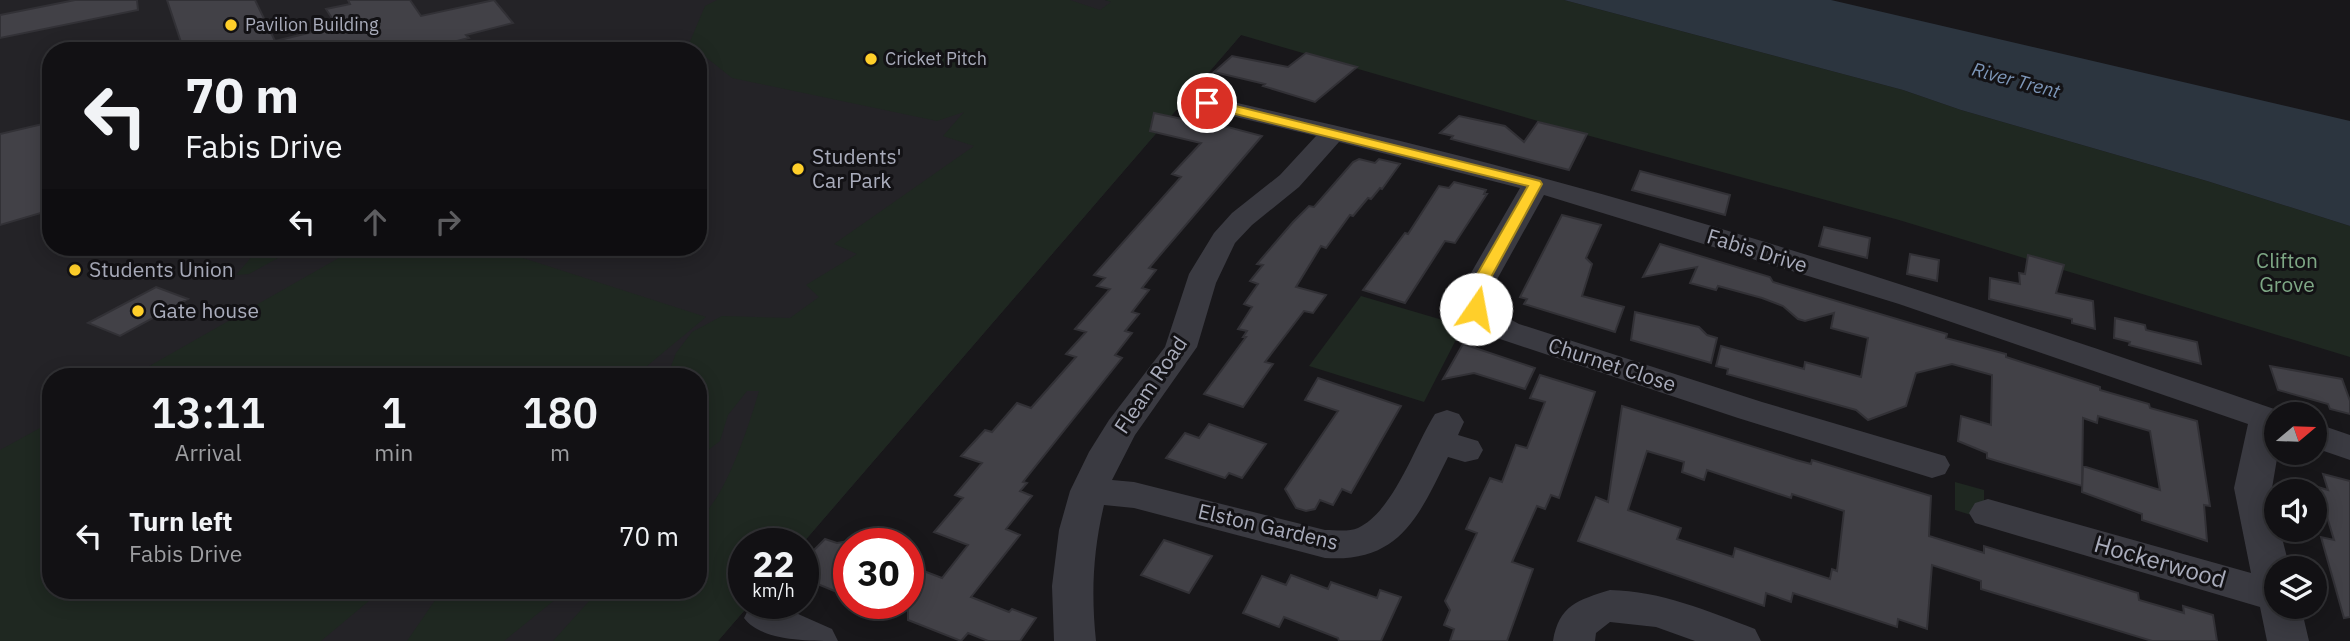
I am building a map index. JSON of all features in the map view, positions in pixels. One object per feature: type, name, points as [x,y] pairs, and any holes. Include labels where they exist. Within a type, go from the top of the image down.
[{"type":"street","name":"Fabis Drive","points":[[1225,104],[1536,184],[2032,336],[2264,417]]},
{"type":"street","name":"Fleam Road","points":[[1075,641],[1072,589],[1075,551],[1088,491],[1104,456],[1180,350],[1188,332],[1201,281],[1218,247],[1247,214],[1283,187],[1333,133]]},
{"type":"street","name":"Churnet Close","points":[[1536,184],[1475,292],[1473,299],[1482,317],[1508,331],[1889,444],[1932,465]]},
{"type":"street","name":"Elston Gardens","points":[[1088,491],[1134,495],[1325,544],[1348,545],[1369,540],[1385,530],[1450,437]]},
{"type":"street","points":[[2328,439],[2350,447]]},
{"type":"street","points":[[2264,449],[2253,488],[2267,556]]},
{"type":"street","name":"Hockerwood","points":[[1988,513],[2041,517],[2264,592]]},
{"type":"street","points":[[1574,641],[1578,625],[1589,615],[1604,608],[1620,606],[1654,609],[1740,641]]},
{"type":"street","points":[[2283,619],[2288,641]]},
{"type":"shaded area","points":[[0,0],[1105,0],[1241,35],[816,528],[728,528],[728,619],[737,619],[718,641],[0,641]]},
{"type":"green space","name":"Clifton Grove","points":[[717,0],[1070,0],[1100,10],[1111,2],[1105,0],[1564,0],[1903,90],[1961,110],[2207,181],[2350,226],[2350,357],[1899,220],[1590,136],[1241,35],[816,528],[728,528],[728,619],[737,619],[718,641],[553,641],[591,599],[707,599],[707,511],[727,479],[759,391],[747,391],[728,415],[720,441],[707,451],[707,368],[670,368],[676,353],[692,332],[722,316],[790,318],[819,297],[806,285],[857,254],[834,244],[974,146],[943,136],[964,112],[937,121],[732,78],[707,58],[707,42],[690,42],[705,6]]},
{"type":"green space","points":[[252,256],[282,256],[249,274],[236,275]]},
{"type":"green space","points":[[342,256],[517,256],[706,317],[645,368],[146,368]]},
{"type":"green space","points":[[1361,296],[1463,326],[1424,402],[1309,366]]},
{"type":"green space","points":[[42,427],[42,599],[371,599],[321,641],[0,641],[0,450]]},
{"type":"green space","points":[[1955,482],[1984,490],[1984,519],[1955,510]]},
{"type":"green space","points":[[436,599],[556,599],[504,641],[407,641]]},
{"type":"water","name":"River Trent","points":[[1564,0],[1831,0],[2350,121],[2350,226],[2207,181],[1961,110],[1903,90]]},
{"type":"building","points":[[75,0],[137,0],[138,10],[0,38],[0,15]]},
{"type":"building","points":[[167,0],[255,0],[275,41],[337,26],[326,9],[350,4],[348,0],[410,0],[421,16],[494,0],[513,23],[466,35],[469,38],[453,42],[181,42]]},
{"type":"building","points":[[1306,53],[1357,67],[1315,102],[1263,86],[1265,84],[1214,72],[1232,56],[1288,67]]},
{"type":"building","points":[[1154,113],[1187,120],[1190,117],[1262,136],[1149,268],[1156,270],[1142,288],[1149,290],[1132,312],[1139,314],[1125,331],[1132,333],[1115,355],[1122,358],[1023,482],[1027,483],[1020,491],[1032,496],[1006,529],[1020,535],[971,597],[1009,612],[1012,609],[1036,618],[1020,641],[988,641],[968,633],[961,641],[908,620],[924,619],[924,571],[942,578],[968,545],[934,532],[963,498],[955,495],[982,463],[961,456],[985,430],[992,432],[1017,403],[1031,408],[1076,357],[1066,354],[1086,332],[1075,329],[1110,289],[1097,286],[1105,278],[1094,275],[1181,177],[1172,174],[1201,143],[1150,131]]},
{"type":"building","points":[[1459,116],[1505,126],[1524,142],[1538,122],[1587,134],[1569,170],[1451,139],[1453,136],[1440,133]]},
{"type":"building","points":[[42,124],[42,213],[0,225],[0,134]]},
{"type":"building","points":[[1359,159],[1375,163],[1379,159],[1400,164],[1382,189],[1371,199],[1368,198],[1353,216],[1350,215],[1326,248],[1321,246],[1296,287],[1326,295],[1313,313],[1304,311],[1265,362],[1273,364],[1243,407],[1204,394],[1246,337],[1243,337],[1247,331],[1238,329],[1252,307],[1244,304],[1258,284],[1250,281],[1263,265],[1257,264],[1293,222],[1309,206],[1314,207],[1353,162]]},
{"type":"building","points":[[1640,171],[1730,195],[1725,215],[1632,190]]},
{"type":"building","points":[[1454,182],[1486,190],[1484,194],[1487,194],[1455,243],[1445,241],[1405,303],[1363,290],[1405,233],[1408,234],[1439,186],[1449,188]]},
{"type":"building","points":[[1562,215],[1601,225],[1586,258],[1592,264],[1582,296],[1624,307],[1615,332],[1524,304],[1527,299],[1520,297]]},
{"type":"building","points":[[1824,227],[1870,238],[1867,258],[1819,246]]},
{"type":"building","points":[[1660,244],[1770,277],[1773,282],[1947,334],[1946,338],[2006,354],[2006,357],[2100,387],[2100,390],[2149,404],[2150,408],[2197,421],[2210,506],[2204,505],[2207,541],[2142,520],[2142,514],[2082,492],[2083,466],[2160,490],[2150,431],[2098,416],[2097,423],[2083,418],[2082,486],[1987,458],[1987,453],[1958,441],[1961,416],[1991,425],[1992,375],[1952,364],[1916,373],[1906,406],[1868,420],[1856,410],[1727,374],[1728,369],[1716,366],[1721,346],[1804,369],[1805,362],[1861,377],[1868,338],[1831,328],[1834,313],[1805,321],[1798,319],[1783,306],[1762,298],[1718,286],[1716,290],[1690,283],[1697,267],[1643,277]]},
{"type":"building","points":[[1910,254],[1939,260],[1937,281],[1907,274]]},
{"type":"building","points":[[2028,255],[2064,265],[2056,293],[2093,301],[2095,329],[2072,323],[2072,319],[1989,299],[1990,278],[2020,284],[2019,273],[2025,274]]},
{"type":"building","name":"Gate house","points":[[156,287],[188,299],[120,336],[88,323]]},
{"type":"building","points":[[1635,312],[1699,327],[1707,335],[1717,338],[1711,363],[1631,340]]},
{"type":"building","points":[[2115,318],[2145,325],[2146,330],[2197,342],[2201,364],[2129,345],[2130,342],[2114,338]]},
{"type":"building","points":[[1463,344],[1535,368],[1525,389],[1474,373],[1443,379]]},
{"type":"building","points":[[2270,366],[2342,379],[2350,401],[2350,414],[2330,409],[2328,402],[2278,390]]},
{"type":"building","points":[[1540,375],[1595,392],[1559,498],[1551,495],[1545,509],[1537,506],[1512,562],[1533,569],[1507,641],[1450,641],[1454,629],[1444,625],[1450,610],[1445,601],[1477,533],[1466,529],[1490,478],[1502,482],[1516,445],[1527,448],[1545,402],[1530,398]]},
{"type":"building","points":[[1318,378],[1401,406],[1351,493],[1342,489],[1333,505],[1320,500],[1315,509],[1306,511],[1296,508],[1285,489],[1338,411],[1305,400]]},
{"type":"building","points":[[1622,406],[1796,460],[1811,464],[1812,460],[1931,496],[1929,536],[1984,553],[1984,546],[2138,593],[2139,600],[2184,613],[2183,606],[2213,615],[2217,641],[2152,641],[1981,589],[1981,581],[1932,565],[1927,629],[1898,619],[1897,627],[1793,593],[1791,602],[1766,593],[1764,606],[1578,541],[1596,497],[1608,502]],"holes":[[[1647,451],[1684,462],[1682,472],[1704,480],[1707,470],[1791,498],[1792,494],[1844,511],[1837,571],[1832,569],[1830,579],[1735,548],[1733,557],[1677,539],[1681,528],[1628,510]]]},
{"type":"building","points":[[1209,424],[1266,444],[1242,478],[1229,473],[1225,478],[1166,458],[1185,433],[1199,438]]},
{"type":"building","points":[[2323,474],[2350,481],[2350,617],[2344,618],[2322,542],[2327,542],[2327,538],[2334,540],[2327,517],[2328,490],[2327,479]]},
{"type":"building","points":[[825,539],[833,542],[833,590],[819,585],[819,545]]},
{"type":"building","points":[[1164,540],[1212,556],[1189,593],[1141,575]]},
{"type":"building","points":[[1291,575],[1328,589],[1331,582],[1377,598],[1380,590],[1401,597],[1381,641],[1339,641],[1338,638],[1284,617],[1279,627],[1243,613],[1262,576],[1286,585]]},
{"type":"place","name":"Pavilion Building","points":[[231,25]]},
{"type":"place","name":"Cricket Pitch","points":[[871,59]]},
{"type":"place","name":"Students' Car Park","points":[[798,169]]},
{"type":"place","name":"Students Union","points":[[75,270]]},
{"type":"place","name":"Gate house","points":[[138,311]]},
{"type":"route","points":[[1207,103],[1419,153],[1536,184],[1475,292],[1473,299],[1476,309]]}]
